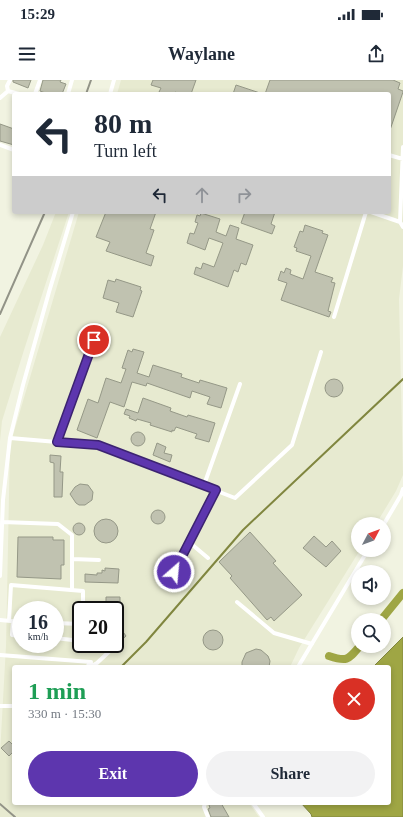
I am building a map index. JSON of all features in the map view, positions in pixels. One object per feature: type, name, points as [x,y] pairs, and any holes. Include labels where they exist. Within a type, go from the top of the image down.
[{"type":"lane","points":[[8,91],[7,86],[10,80]]},
{"type":"lane","points":[[37,92],[40,80]]},
{"type":"lane","points":[[69,92],[72,80]]},
{"type":"lane","points":[[111,92],[114,80]]},
{"type":"lane","points":[[8,91],[12,92]]},
{"type":"lane","points":[[0,98],[8,91]]},
{"type":"lane","points":[[0,145],[12,149]]},
{"type":"lane","points":[[403,147],[400,222],[403,227]]},
{"type":"lane","points":[[391,156],[402,160]]},
{"type":"lane","points":[[0,576],[3,500],[10,438],[49,292],[72,214]]},
{"type":"lane","points":[[334,317],[365,214]]},
{"type":"lane","points":[[377,214],[400,222]]},
{"type":"lane","points":[[57,442],[94,340]]},
{"type":"lane","points":[[10,438],[98,445],[235,498],[292,445],[321,352]]},
{"type":"lane","points":[[204,485],[240,384]]},
{"type":"lane","points":[[388,517],[403,489]]},
{"type":"lane","points":[[174,572],[216,490]]},
{"type":"lane","points":[[2,522],[58,524],[72,535],[72,590]]},
{"type":"lane","points":[[189,542],[208,558]]},
{"type":"lane","points":[[299,665],[364,557]]},
{"type":"lane","points":[[72,559],[99,560]]},
{"type":"lane","points":[[12,635],[11,585],[83,591],[84,601]]},
{"type":"lane","points":[[237,602],[274,633],[312,644]]},
{"type":"lane","points":[[0,620],[11,621]]},
{"type":"lane","points":[[94,665],[108,653]]},
{"type":"lane","points":[[0,655],[91,662],[89,665]]},
{"type":"lane","points":[[0,706],[12,706]]},
{"type":"lane","points":[[204,805],[208,817]]},
{"type":"lane","points":[[254,805],[263,817]]},
{"type":"shaded area","points":[[121,80],[403,80],[403,266],[399,299],[403,475],[396,491],[380,517],[351,517],[351,557],[356,557],[299,648],[291,665],[12,665],[12,805],[250,805],[259,817],[0,817],[0,754],[6,646],[10,445],[78,214],[391,214],[391,92],[118,92]]},
{"type":"shaded area","points":[[55,214],[68,214],[2,421],[0,441],[0,337],[43,245]]},
{"type":"shaded area","points":[[403,637],[403,817],[312,817],[303,805],[391,805],[391,665],[375,665],[387,653],[391,653],[391,649]]},
{"type":"building","points":[[13,80],[31,80],[28,88],[13,82]]},
{"type":"building","points":[[43,80],[61,80],[60,82],[66,84],[63,92],[40,91]]},
{"type":"building","points":[[153,80],[196,80],[192,92],[159,92],[161,88],[151,85]]},
{"type":"building","points":[[270,80],[393,80],[400,83],[398,89],[403,91],[391,127],[391,92],[266,92]]},
{"type":"building","points":[[236,85],[257,92],[234,92]]},
{"type":"building","points":[[0,124],[12,128],[12,144],[0,141]]},
{"type":"building","points":[[105,214],[155,214],[150,229],[154,230],[146,253],[154,256],[151,266],[106,251],[110,242],[96,237]]},
{"type":"building","points":[[201,214],[204,214],[220,219],[216,232],[226,236],[230,225],[239,228],[236,239],[253,245],[246,265],[241,263],[238,272],[234,270],[228,287],[194,274],[196,267],[201,269],[203,263],[214,267],[223,243],[209,238],[205,250],[187,243],[190,233],[194,234],[198,223],[195,222],[197,215],[200,216]]},
{"type":"building","points":[[244,214],[274,214],[271,224],[275,226],[272,234],[241,223]]},
{"type":"building","points":[[305,225],[323,231],[322,233],[328,235],[315,272],[333,278],[331,282],[335,283],[328,311],[331,312],[329,317],[281,300],[287,283],[278,280],[281,271],[284,273],[286,268],[291,270],[290,274],[303,279],[311,256],[296,251],[297,248],[294,247],[300,231],[303,232]]},
{"type":"building","points":[[116,279],[141,287],[140,290],[142,291],[133,317],[116,312],[119,303],[103,298],[108,280],[115,282]]},
{"type":"building","points":[[133,349],[144,352],[137,373],[149,377],[153,365],[182,374],[181,377],[199,383],[200,380],[227,388],[221,408],[207,404],[210,397],[192,391],[190,398],[147,383],[146,386],[132,382],[124,407],[110,402],[97,438],[77,430],[88,399],[98,403],[106,378],[121,383],[126,369],[122,368],[128,350],[132,352]]},
{"type":"building","points":[[330,379],[338,379],[343,384],[341,395],[338,397],[330,397],[325,392],[325,384]]},
{"type":"building","points":[[143,398],[171,408],[170,411],[187,417],[188,415],[215,423],[209,442],[195,438],[197,434],[176,427],[174,431],[172,430],[172,432],[150,425],[151,423],[137,419],[136,421],[129,418],[130,416],[124,414],[126,409],[138,413]]},
{"type":"building","points":[[138,432],[143,434],[145,439],[143,444],[138,446],[133,444],[131,439],[133,434]]},
{"type":"building","points":[[157,443],[166,447],[164,453],[172,455],[170,462],[153,455]]},
{"type":"building","points":[[50,455],[61,456],[60,472],[63,472],[62,497],[54,497],[54,463],[50,462]]},
{"type":"building","points":[[80,484],[88,485],[93,492],[92,500],[85,505],[79,505],[76,503],[70,494],[75,487]]},
{"type":"building","points":[[158,510],[163,512],[165,517],[163,522],[158,524],[153,522],[151,517],[153,512]]},
{"type":"building","points":[[106,519],[114,523],[118,531],[114,539],[106,543],[98,539],[94,531],[98,523]]},
{"type":"building","points":[[77,523],[81,523],[85,529],[81,535],[77,535],[73,531],[73,527]]},
{"type":"building","points":[[250,532],[276,561],[273,563],[302,595],[274,621],[271,617],[267,620],[230,578],[232,576],[219,562]]},
{"type":"building","points":[[314,536],[326,547],[332,541],[341,551],[326,567],[303,548]]},
{"type":"building","points":[[18,537],[53,537],[53,540],[64,540],[64,565],[61,565],[61,579],[17,577]]},
{"type":"building","points":[[105,568],[119,569],[118,583],[85,582],[85,574],[97,575],[97,573],[102,573],[102,570],[105,571]]},
{"type":"building","points":[[106,597],[120,597],[120,601],[106,601]]},
{"type":"building","points":[[209,630],[217,630],[223,636],[223,644],[217,650],[209,650],[203,644],[203,636]]},
{"type":"building","points":[[256,649],[261,650],[268,656],[270,661],[269,665],[242,665],[246,653]]},
{"type":"building","points":[[9,741],[12,744],[12,753],[9,756],[1,748]]},
{"type":"building","points":[[209,805],[222,805],[229,817],[211,817],[208,809],[210,808]]},
{"type":"waterway","points":[[123,665],[146,642],[243,530],[403,379]]},
{"type":"waterway","points":[[387,613],[403,593]]},
{"type":"waterway","points":[[329,656],[344,659],[350,657],[354,653]]},
{"type":"railway","points":[[87,92],[91,80]]},
{"type":"railway","points":[[0,314],[44,214]]},
{"type":"railway","points":[[0,804],[15,817]]},
{"type":"route","points":[[94,340],[57,442],[98,445],[216,490],[174,572]]}]
